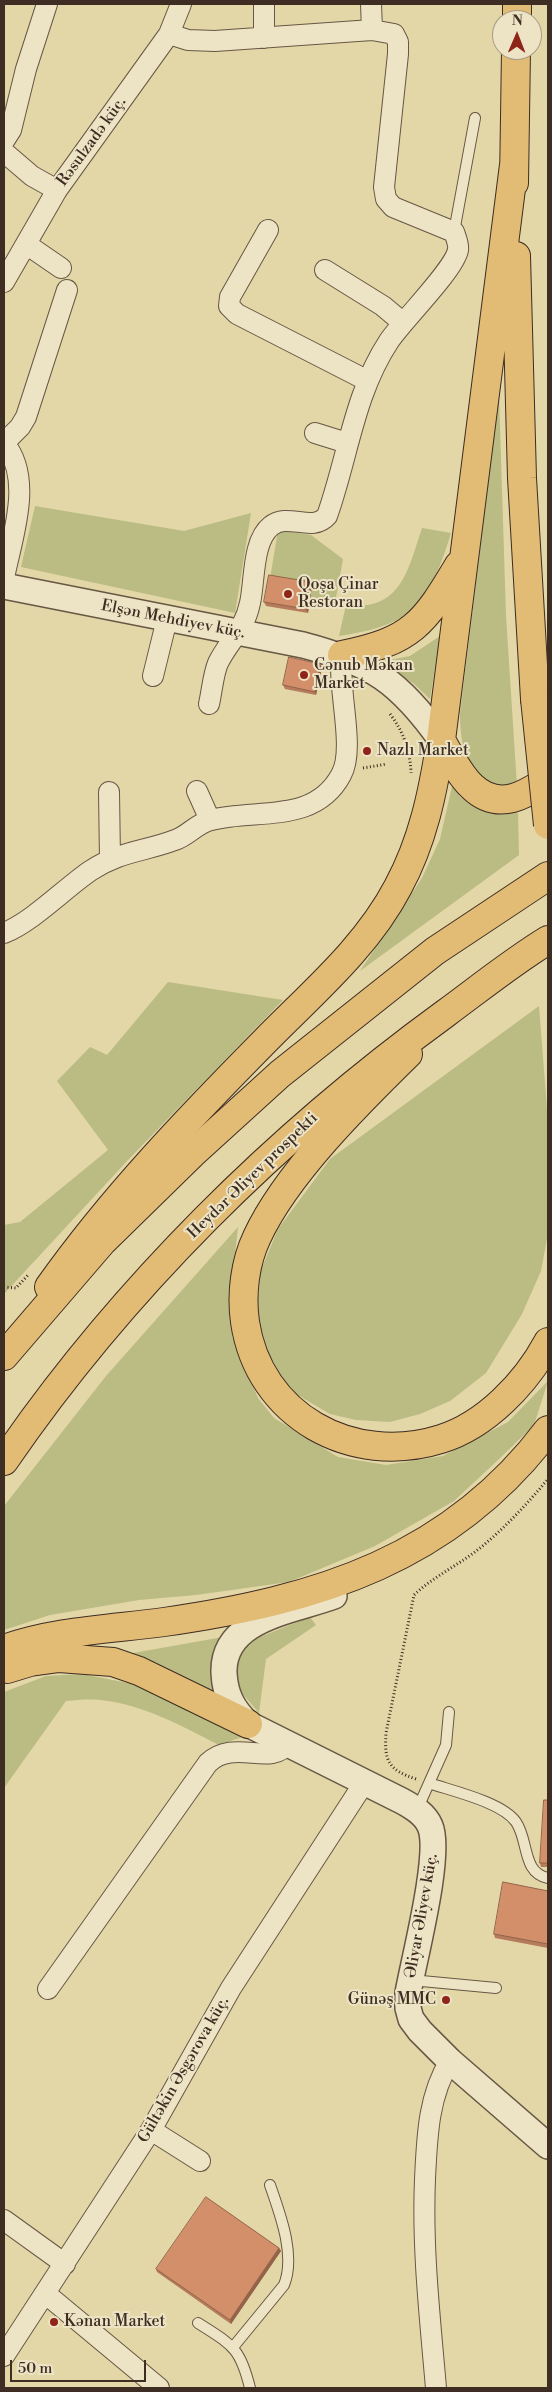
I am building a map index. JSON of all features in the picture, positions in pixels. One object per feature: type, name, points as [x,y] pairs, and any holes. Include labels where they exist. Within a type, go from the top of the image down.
[{"type":"main road","points":[[516,60],[514,165],[522,478],[535,699],[548,825]]},
{"type":"main road","points":[[4,1351],[64,1266],[133,1181],[205,1103],[346,959],[382,914],[397,889],[419,843],[434,785],[441,740],[514,165]]},
{"type":"main road","points":[[342,655],[375,648],[397,639],[424,620],[436,604],[465,555]]},
{"type":"main road","points":[[441,740],[470,785],[490,799],[515,798],[548,780]]},
{"type":"main road","points":[[4,1356],[102,1242],[192,1154],[280,1074],[434,951],[548,876]]},
{"type":"main road","name":"Heydər Əliyev prospekti","points":[[4,1461],[37,1412],[163,1263],[315,1116],[390,1053],[520,957],[548,940]]},
{"type":"main road","points":[[467,997],[370,1091],[303,1168],[276,1204],[257,1237],[248,1261],[244,1310],[248,1338],[256,1362],[272,1388],[290,1409],[337,1439],[370,1446],[407,1445],[441,1439],[473,1424],[505,1399],[530,1370],[548,1342]]},
{"type":"main road","points":[[5,1663],[84,1632],[212,1614],[299,1595],[394,1559],[448,1529],[473,1510],[529,1456],[548,1430]]},
{"type":"main road","points":[[5,1663],[59,1658],[113,1662],[139,1670],[248,1724]]},
{"type":"street","points":[[4,141],[11,130],[26,69],[47,4]]},
{"type":"street","name":"Rəsulzadə küç.","points":[[4,282],[57,190],[169,34],[181,4]]},
{"type":"street","points":[[264,4],[264,38]]},
{"type":"street","points":[[371,4],[372,30]]},
{"type":"street","points":[[169,34],[188,40],[215,41],[372,30],[394,34],[398,42],[398,54],[384,187],[386,198],[393,207],[454,232],[458,241],[458,250],[453,263],[402,322],[378,359],[368,381],[347,443],[328,516],[322,522],[313,524],[278,522],[270,526],[262,538],[256,558],[247,616],[240,632],[228,646],[217,665],[209,704]]},
{"type":"street","points":[[4,152],[32,176],[57,190]]},
{"type":"street","points":[[268,230],[230,297],[230,306],[236,314],[368,381]]},
{"type":"street","points":[[26,244],[61,268]]},
{"type":"street","points":[[325,270],[383,306],[402,322]]},
{"type":"street","points":[[4,578],[16,519],[19,484],[17,464],[4,443],[20,427],[26,417],[67,290]]},
{"type":"street","points":[[315,433],[347,443]]},
{"type":"street","name":"Elşən Mehdiyev küç.","points":[[4,586],[240,632],[342,655],[367,667],[405,695],[421,711],[441,740]]},
{"type":"street","points":[[153,676],[167,619]]},
{"type":"street","points":[[4,933],[20,924],[90,871],[126,852],[176,840],[210,820],[229,816],[265,816],[300,809],[328,793],[341,776],[346,762],[340,684],[342,655]]},
{"type":"street","points":[[197,791],[210,820]]},
{"type":"street","points":[[109,792],[110,859]]},
{"type":"street","points":[[248,1724],[230,1702],[224,1684],[225,1658],[230,1645],[239,1634],[267,1619],[361,1586],[396,1569],[438,1543],[473,1510]]},
{"type":"street","name":"Əliyar Əliyev küç.","points":[[248,1724],[417,1810],[430,1825],[434,1854],[410,1980],[408,2008],[411,2019],[420,2031],[450,2060],[548,2146]]},
{"type":"street","points":[[48,1989],[208,1763],[216,1756],[224,1753],[246,1751],[274,1755],[283,1750],[287,1744]]},
{"type":"street","name":"Gültəkin Əsgərova küç.","points":[[4,2356],[151,2130],[236,1980],[364,1783]]},
{"type":"street","points":[[436,2388],[423,2229],[426,2145],[431,2107],[442,2074],[450,2060]]},
{"type":"street","points":[[151,2130],[200,2161]]},
{"type":"street","points":[[4,2220],[65,2264]]},
{"type":"street","points":[[46,2294],[159,2388]]},
{"type":"lane","points":[[454,232],[475,118]]},
{"type":"lane","points":[[417,1810],[446,1745],[449,1712]]},
{"type":"lane","points":[[429,1783],[478,1799],[506,1813],[516,1821],[523,1836],[532,1871],[539,1876],[548,1878]]},
{"type":"lane","points":[[410,1980],[496,1988]]},
{"type":"lane","points":[[234,2346],[284,2285],[287,2278],[286,2236],[270,2185]]},
{"type":"lane","points":[[198,2322],[234,2346],[244,2364],[250,2388]]},
{"type":"path","points":[[388,711],[400,728],[407,744],[412,775]]},
{"type":"path","points":[[346,762],[359,768],[371,768],[387,764]]},
{"type":"path","points":[[4,1287],[16,1288],[30,1274]]},
{"type":"path","points":[[429,1783],[397,1772],[389,1763],[385,1750],[386,1734],[414,1595],[428,1582],[480,1548],[532,1498],[548,1479]]},
{"type":"green space","points":[[499,395],[506,616],[517,786],[501,785],[488,781],[478,774],[471,765],[462,742],[460,713]]},
{"type":"green space","points":[[35,506],[184,531],[251,513],[235,613],[21,567]]},
{"type":"green space","points":[[422,528],[451,533],[435,577],[426,594],[415,607],[402,617],[385,625],[339,636],[346,605],[364,605],[379,602],[391,595],[399,585],[412,559]]},
{"type":"green space","points":[[278,530],[311,535],[343,559],[335,603],[310,600],[312,586],[270,579]]},
{"type":"green space","points":[[440,636],[430,699],[413,683],[379,662],[410,656]]},
{"type":"green space","points":[[453,782],[460,797],[480,809],[518,813],[519,855],[360,971],[422,878],[440,839]]},
{"type":"green space","points":[[168,982],[283,1000],[128,1160],[4,1294],[4,1225],[20,1222],[108,1150],[57,1081],[90,1047],[107,1055]]},
{"type":"green space","points":[[539,1006],[548,1122],[548,1233],[541,1271],[522,1314],[486,1373],[450,1401],[420,1414],[390,1422],[356,1420],[330,1414],[296,1394],[271,1365],[256,1318],[261,1270],[278,1229],[330,1159]]},
{"type":"green space","points":[[238,1227],[232,1281],[232,1336],[258,1398],[274,1418],[338,1457],[386,1465],[443,1456],[508,1422],[548,1381],[534,1425],[454,1501],[375,1546],[289,1582],[196,1595],[139,1600],[50,1615],[4,1630],[4,1506],[106,1376]]},
{"type":"green space","points":[[310,1617],[316,1625],[266,1659],[259,1713],[241,1692],[235,1680],[235,1660],[245,1643]]},
{"type":"green space","points":[[223,1637],[215,1651],[211,1666],[211,1681],[216,1696],[122,1655]]},
{"type":"green space","points":[[82,1674],[133,1684],[188,1705],[248,1735],[219,1745],[161,1717],[131,1706],[100,1700],[66,1701],[4,1788],[4,1692],[46,1676]]},
{"type":"building","points":[[269,575],[311,582],[306,609],[264,602]]},
{"type":"building","points":[[289,657],[320,664],[315,692],[283,685]]},
{"type":"building","points":[[544,1800],[548,1800],[548,1863],[540,1863]]},
{"type":"building","points":[[503,1882],[548,1891],[548,1944],[494,1934]]},
{"type":"building","points":[[206,2197],[279,2248],[230,2320],[156,2269]]},
{"type":"place","name":"Qoşa Çinar Restoran","points":[[288,594]]},
{"type":"place","name":"Cənub Məkan Market","points":[[304,675]]},
{"type":"place","name":"Nazlı Market","points":[[367,751]]},
{"type":"place","name":"Günəş MMC","points":[[446,2000]]},
{"type":"place","name":"Kənan Market","points":[[54,2322]]}]
